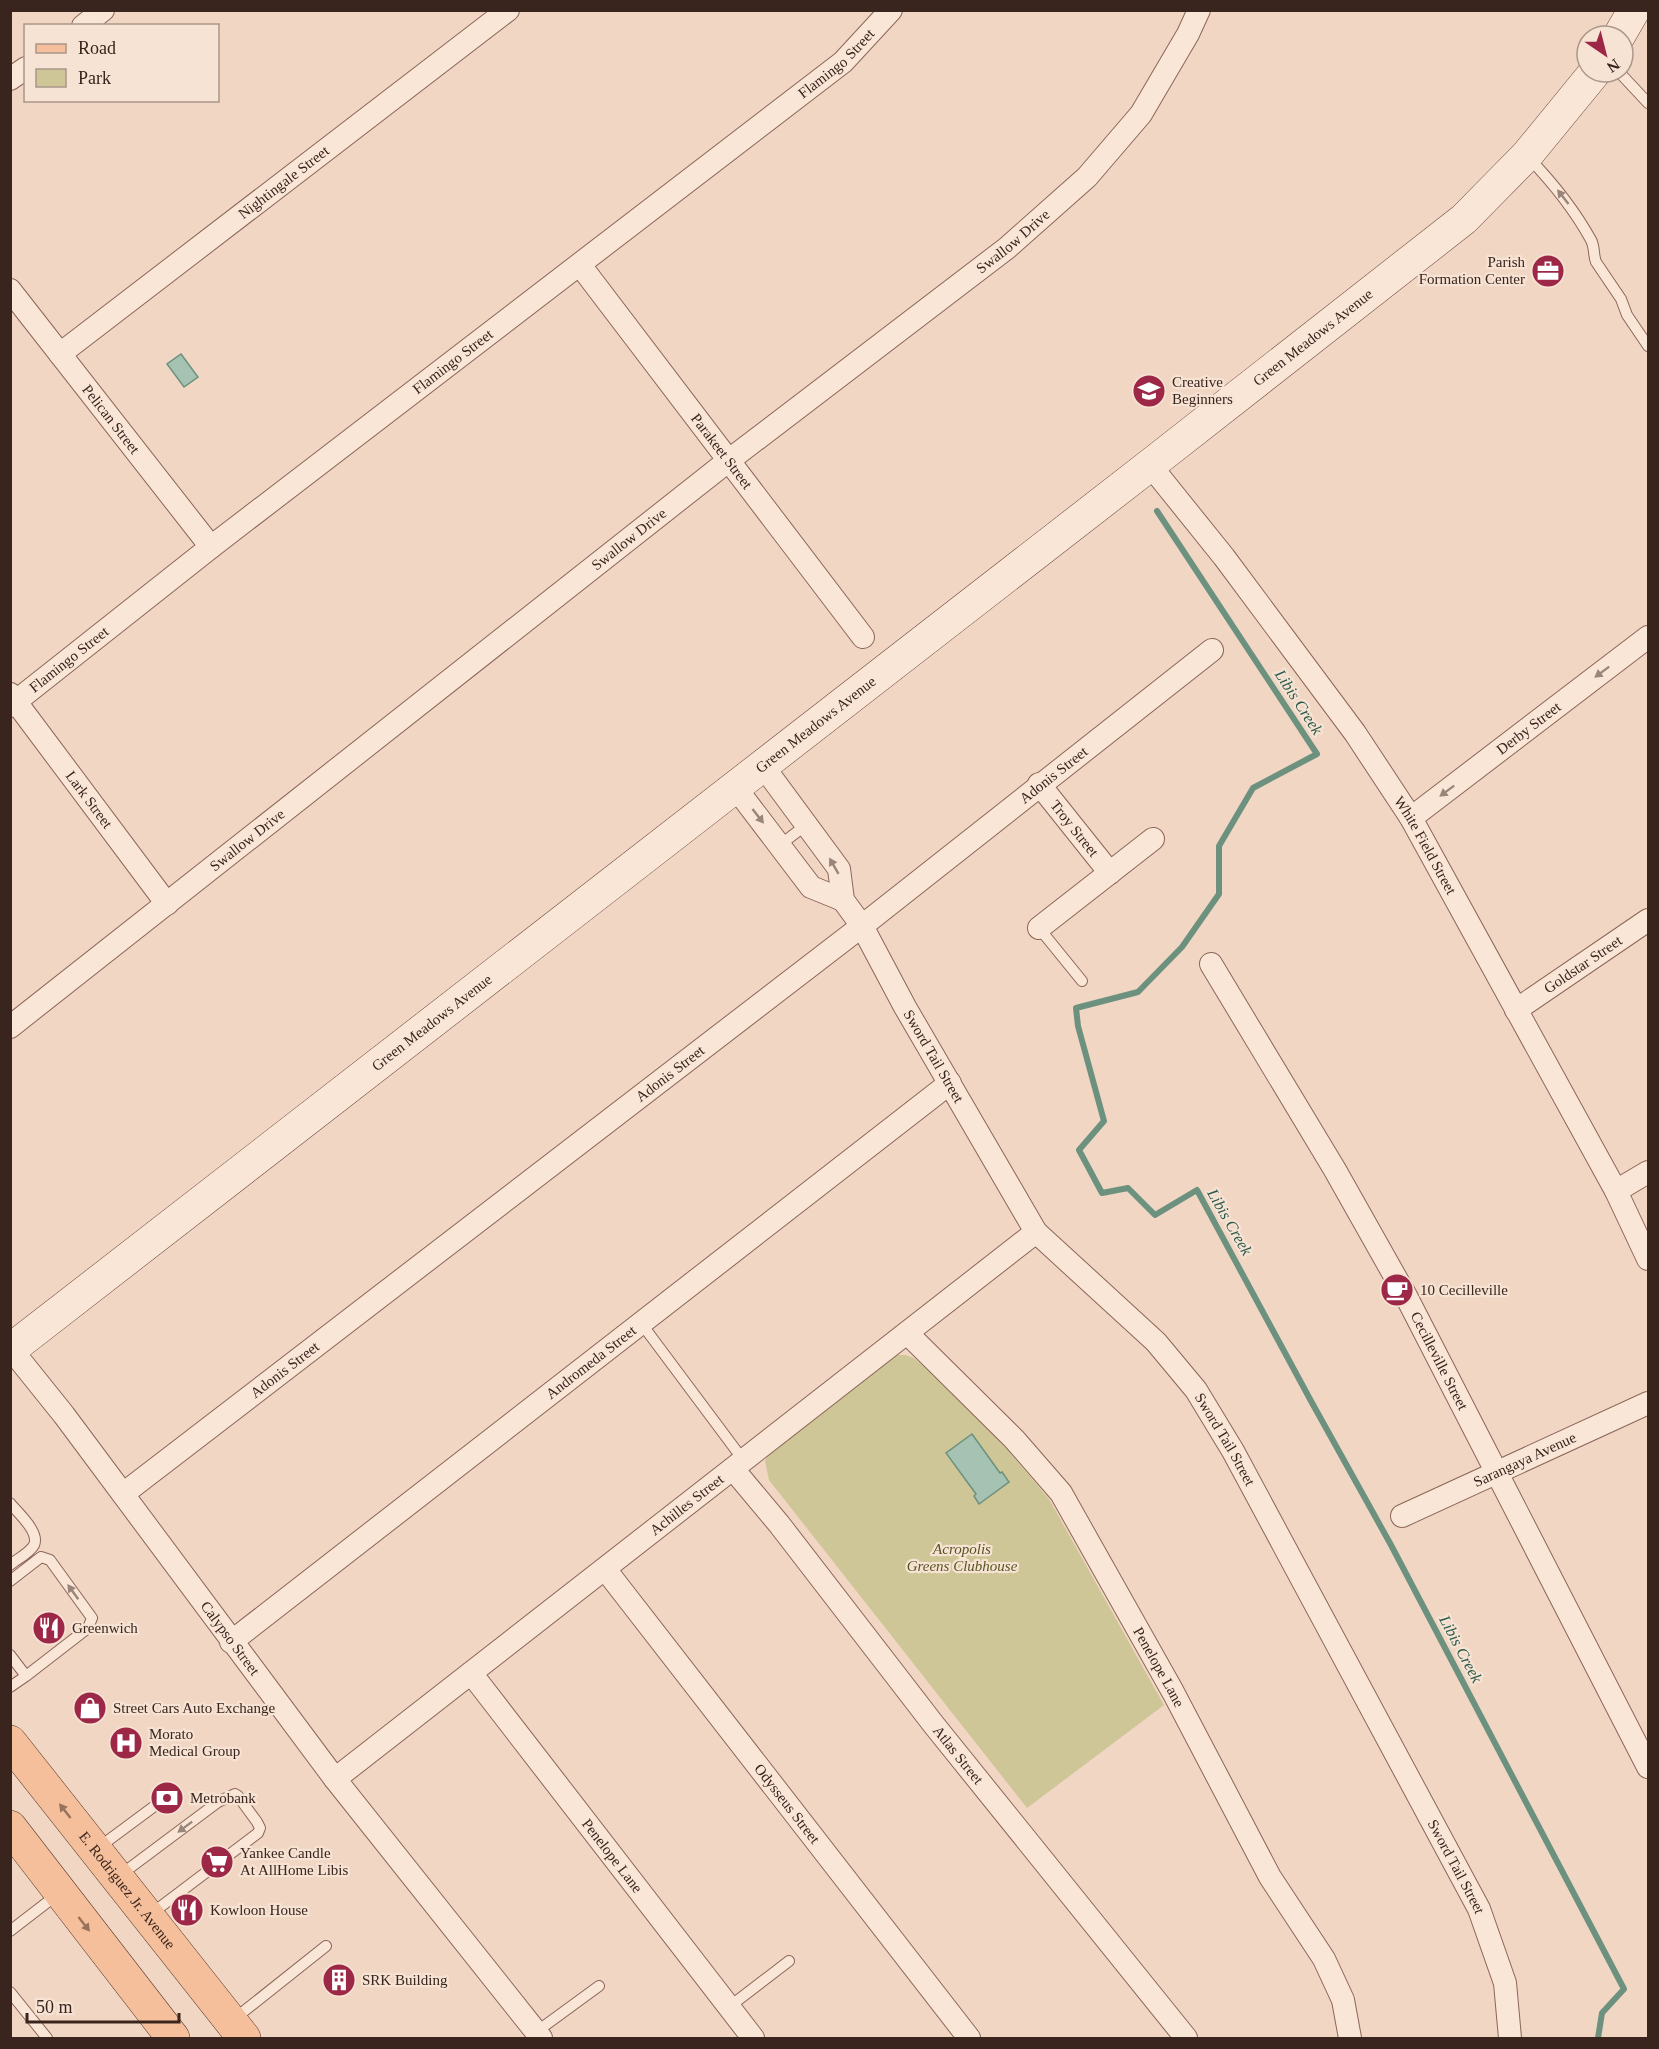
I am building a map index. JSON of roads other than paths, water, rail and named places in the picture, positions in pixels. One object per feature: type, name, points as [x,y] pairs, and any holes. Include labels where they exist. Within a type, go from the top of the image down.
[{"type":"main road","name":"E. Rodriguez Jr. Avenue","points":[[10,1742],[238,2030]]},
{"type":"main road","points":[[10,1827],[173,2038]]},
{"type":"street","points":[[86,24],[103,10]]},
{"type":"street","name":"Nightingale Street","points":[[60,354],[508,10]]},
{"type":"street","name":"Flamingo Street","points":[[12,701],[843,62],[891,10]]},
{"type":"street","name":"Swallow Drive","points":[[10,1027],[728,461],[1007,248],[1087,177],[1141,114],[1188,34],[1199,10]]},
{"type":"street","points":[[1626,24],[1634,10]]},
{"type":"street","points":[[10,79],[24,69]]},
{"type":"street","name":"Green Meadows Avenue","points":[[11,1349],[764,766],[1464,219],[1527,155],[1585,84]]},
{"type":"street","name":"Parakeet Street","points":[[580,266],[863,637]]},
{"type":"street","name":"Pelican Street","points":[[10,291],[211,547]]},
{"type":"street","name":"White Field Street","points":[[1150,465],[1224,557],[1355,733],[1411,818],[1617,1191],[1648,1258]]},
{"type":"street","name":"Derby Street","points":[[1411,818],[1648,637]]},
{"type":"street","name":"Adonis Street","points":[[123,1494],[862,926],[1039,784],[1212,650]]},
{"type":"street","name":"Lark Street","points":[[12,701],[167,904]]},
{"type":"street","name":"Sword Tail Street","points":[[764,766],[839,869],[843,900],[862,926],[905,1007],[1036,1232],[1156,1342],[1196,1390],[1233,1451],[1479,1909],[1505,1983],[1510,2038]]},
{"type":"street","name":"Troy Street","points":[[1039,784],[1110,873]]},
{"type":"street","points":[[735,787],[811,887],[843,900]]},
{"type":"street","points":[[1039,928],[1153,839]]},
{"type":"street","name":"Goldstar Street","points":[[1516,1010],[1648,920]]},
{"type":"street","name":"Cecilleville Street","points":[[1211,964],[1335,1170],[1406,1296],[1648,1767]]},
{"type":"street","name":"Andromeda Street","points":[[231,1642],[950,1083]]},
{"type":"street","points":[[1617,1191],[1648,1172]]},
{"type":"street","name":"Achilles Street","points":[[335,1779],[1036,1232]]},
{"type":"street","name":"Penelope Lane","points":[[907,1333],[1014,1440],[1061,1494],[1173,1692],[1270,1877],[1324,1959],[1343,2000],[1350,2038]]},
{"type":"street","name":"Calypso Street","points":[[11,1349],[123,1494],[335,1779],[539,2035]]},
{"type":"street","name":"Sarangaya Avenue","points":[[1402,1516],[1648,1403]]},
{"type":"street","name":"Atlas Street","points":[[738,1465],[780,1524],[934,1725],[1186,2038]]},
{"type":"street","name":"Odysseus Street","points":[[605,1569],[969,2038]]},
{"type":"street","name":"Penelope Lane","points":[[471,1673],[753,2038]]},
{"type":"lane","points":[[1630,84],[1648,103]]},
{"type":"lane","points":[[1527,155],[1568,203],[1593,243],[1593,256],[1596,262],[1648,346]]},
{"type":"lane","points":[[780,845],[806,825]]},
{"type":"lane","points":[[1039,928],[1082,981]]},
{"type":"lane","points":[[641,1323],[738,1465]]},
{"type":"lane","points":[[10,1503],[34,1534],[35,1543],[10,1564]]},
{"type":"lane","points":[[10,1581],[41,1557],[50,1560],[93,1618],[88,1629],[10,1687]]},
{"type":"lane","points":[[10,1655],[26,1676]]},
{"type":"lane","points":[[117,1878],[218,1802],[236,1794],[258,1822],[260,1828],[258,1833],[148,1916]]},
{"type":"lane","points":[[96,1850],[160,1802]]},
{"type":"lane","points":[[10,1931],[60,1893]]},
{"type":"lane","points":[[238,2030],[326,1946]]},
{"type":"lane","points":[[729,2007],[789,1961]]},
{"type":"lane","points":[[539,2035],[599,1986]]},
{"type":"lane","points":[[10,1992],[46,2038]]},
{"type":"waterway","name":"Libis Creek","points":[[1157,511],[1317,754],[1253,788],[1219,846],[1219,894],[1182,947],[1138,992],[1076,1008],[1078,1026],[1104,1121],[1079,1150],[1102,1193],[1128,1188],[1155,1215],[1197,1190],[1391,1545],[1624,1989],[1602,2013],[1598,2038]]},
{"type":"place","name":"Parish Formation Center","points":[[1548,271]]},
{"type":"place","name":"Creative Beginners","points":[[1149,391]]},
{"type":"place","name":"10 Cecilleville","points":[[1397,1290]]},
{"type":"place","name":"Greenwich","points":[[49,1628]]},
{"type":"place","name":"Street Cars Auto Exchange","points":[[90,1708]]},
{"type":"place","name":"Morato Medical Group","points":[[126,1743]]},
{"type":"place","name":"Metrobank","points":[[167,1798]]},
{"type":"place","name":"Yankee Candle At AllHome Libis","points":[[217,1862]]},
{"type":"place","name":"Kowloon House","points":[[187,1910]]},
{"type":"place","name":"SRK Building","points":[[339,1980]]},
{"type":"park label","name":"Acropolis Greens Clubhouse","points":[[962,1558]]}]
